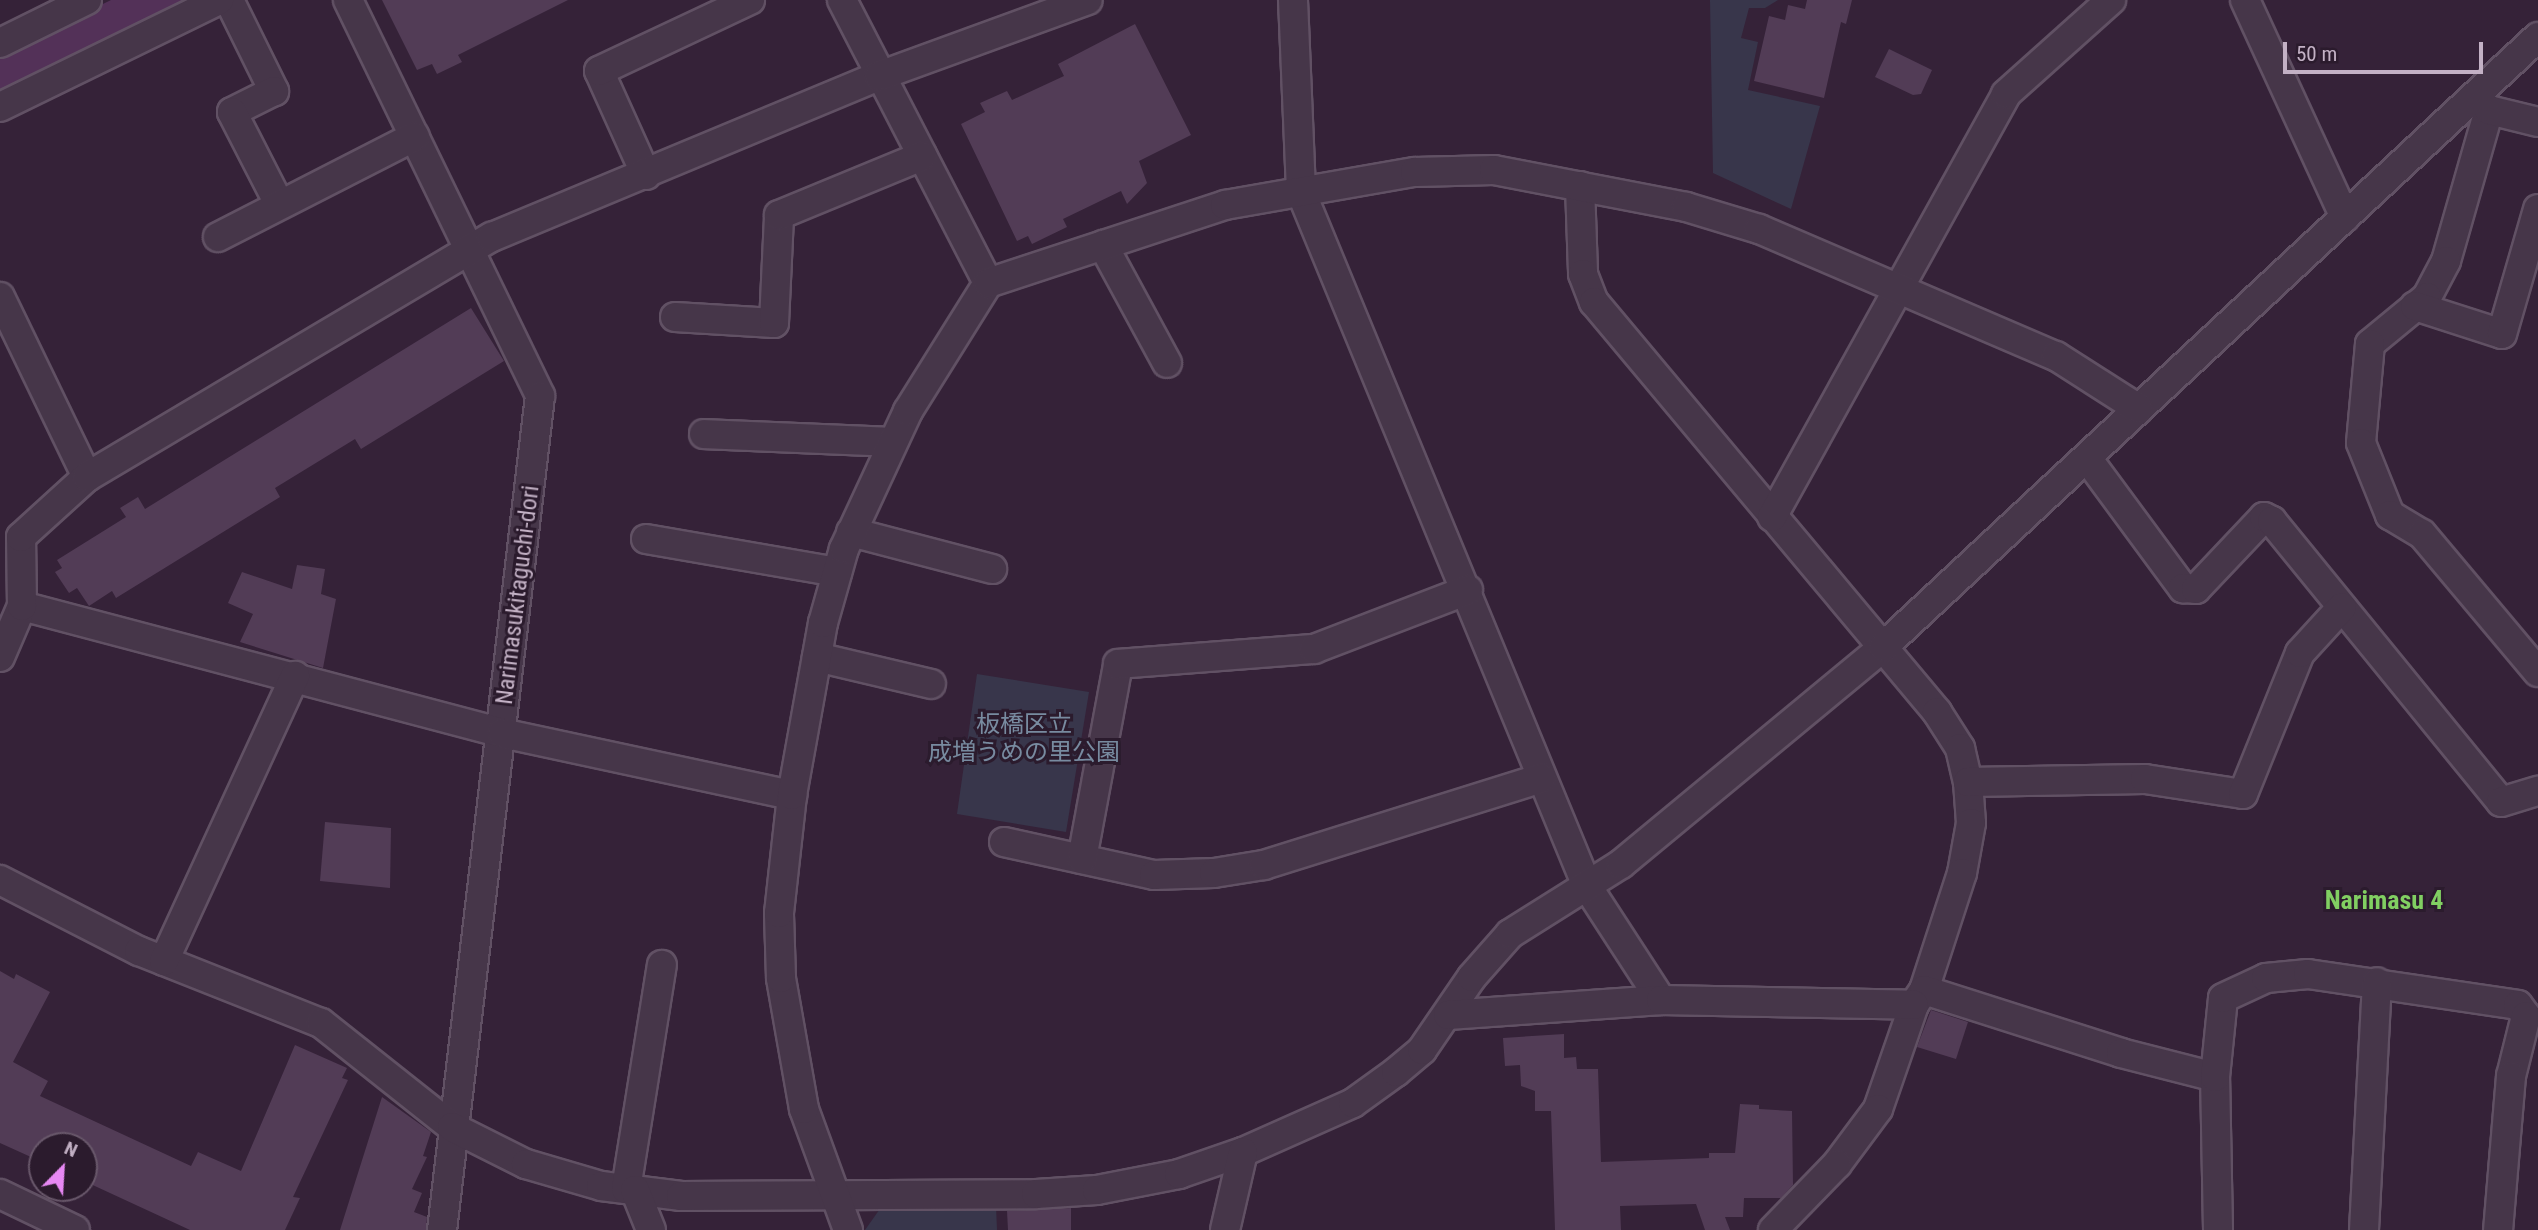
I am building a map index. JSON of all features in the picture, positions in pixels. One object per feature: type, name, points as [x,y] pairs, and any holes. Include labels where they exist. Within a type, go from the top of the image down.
[{"type":"street","points":[[0,43],[87,0]]},
{"type":"street","points":[[0,107],[219,0]]},
{"type":"street","points":[[229,0],[274,91],[232,112],[279,204]]},
{"type":"street","name":"Narimasukitaguchi-dori","points":[[348,0],[472,250],[540,396],[442,1230]]},
{"type":"street","points":[[646,175],[599,71],[750,0]]},
{"type":"street","points":[[842,0],[988,283]]},
{"type":"street","points":[[0,657],[22,606],[11,555],[21,537],[87,477],[472,250],[1028,10],[1088,0]]},
{"type":"street","points":[[1293,0],[1301,192],[1468,590],[1587,886],[1661,1000]]},
{"type":"street","points":[[1772,517],[2006,94],[2111,0]]},
{"type":"street","points":[[2245,0],[2345,217]]},
{"type":"street","points":[[2,886],[164,961],[321,1023],[452,1127],[526,1164],[631,1189],[681,1196],[1097,1190],[1179,1174],[1243,1152],[1353,1102],[1422,1049],[1472,977],[1510,934],[1621,864],[1883,648],[2345,217],[2482,104],[2538,37]]},
{"type":"street","points":[[2482,104],[2538,122]]},
{"type":"street","points":[[2482,104],[2439,281],[2415,306],[2370,344],[2361,443],[2390,515],[2422,534],[2538,672]]},
{"type":"street","points":[[218,237],[415,136]]},
{"type":"street","points":[[675,317],[774,323],[779,215],[922,156]]},
{"type":"street","points":[[848,1230],[833,1195],[804,1109],[781,978],[779,913],[792,795],[817,657],[837,572],[851,532],[892,442],[928,377],[988,283],[1225,205],[1428,171],[1494,170],[1686,207],[1759,229],[2056,355],[2139,409]]},
{"type":"street","points":[[1580,186],[1583,274],[1594,302],[1937,712],[1960,748],[1968,782],[1971,823],[1962,873],[1919,998],[1872,1118],[1837,1164],[1773,1230]]},
{"type":"street","points":[[2415,306],[2506,336],[2538,209]]},
{"type":"street","points":[[1103,245],[1167,363]]},
{"type":"street","points":[[0,297],[87,477]]},
{"type":"street","points":[[704,434],[892,442]]},
{"type":"street","points":[[2087,458],[2183,588],[2196,589],[2264,517],[2272,521],[2501,802],[2538,791]]},
{"type":"street","points":[[851,532],[992,569]]},
{"type":"street","points":[[646,539],[837,572]]},
{"type":"street","points":[[1082,859],[1118,664],[1314,649],[1468,590]]},
{"type":"street","points":[[22,606],[502,733],[792,795]]},
{"type":"street","points":[[1968,782],[2145,779],[2244,793],[2300,653],[2342,607]]},
{"type":"street","points":[[817,657],[931,684]]},
{"type":"street","points":[[164,961],[295,677]]},
{"type":"street","points":[[1004,842],[1154,875],[1214,873],[1264,865],[1542,778]]},
{"type":"street","points":[[650,1230],[631,1189],[662,965]]},
{"type":"street","points":[[2218,1230],[2215,1077],[2223,998],[2266,978],[2308,974],[2377,982],[2518,1005],[2526,1016],[2511,1076],[2498,1230]]},
{"type":"street","points":[[2364,1230],[2377,982]]},
{"type":"street","points":[[1448,1015],[1661,1000],[1919,998],[2215,1077]]},
{"type":"street","points":[[1225,1230],[1243,1152]]},
{"type":"street","points":[[0,1194],[75,1230]]},
{"type":"green space","points":[[1710,0],[1778,0],[1765,8],[1749,8],[1741,38],[1758,42],[1748,90],[1820,106],[1791,209],[1713,173]]},
{"type":"green space","name":"板橋区立 成増うめの里公園","points":[[977,674],[1089,692],[1066,832],[957,814]]},
{"type":"green space","points":[[882,1206],[996,1206],[997,1230],[865,1230]]},
{"type":"shaded area","points":[[111,0],[196,0],[0,97],[0,55]]},
{"type":"building","points":[[382,0],[568,0],[458,55],[462,62],[437,74],[432,64],[417,70]]},
{"type":"building","points":[[1807,0],[1852,0],[1846,24],[1841,22],[1824,98],[1754,81],[1769,16],[1785,20],[1788,5],[1805,9]]},
{"type":"building","points":[[1135,24],[1191,135],[1139,161],[1147,183],[1127,204],[1121,191],[1063,219],[1067,227],[1032,244],[1028,236],[1017,241],[961,124],[985,112],[980,103],[1007,91],[1012,100],[1064,76],[1058,64]]},
{"type":"building","points":[[1889,49],[1932,70],[1921,94],[1913,95],[1875,77]]},
{"type":"building","points":[[471,308],[504,361],[361,449],[355,439],[275,488],[280,497],[116,598],[112,591],[89,606],[77,588],[69,593],[55,572],[62,568],[57,560],[126,517],[120,508],[138,497],[145,509]]},
{"type":"building","points":[[297,565],[325,569],[321,594],[336,599],[323,668],[240,642],[253,614],[228,603],[242,572],[292,589]]},
{"type":"building","points":[[325,822],[391,828],[390,888],[320,881]]},
{"type":"building","points":[[0,971],[14,979],[16,974],[50,992],[13,1062],[48,1081],[40,1096],[191,1166],[198,1152],[241,1171],[295,1045],[347,1068],[342,1078],[348,1080],[293,1197],[300,1198],[285,1230],[190,1230],[98,1187],[98,1132],[28,1132],[28,1156],[0,1143]]},
{"type":"building","points":[[1931,1010],[1968,1022],[1956,1059],[1917,1047]]},
{"type":"building","points":[[1564,1034],[1564,1058],[1576,1057],[1577,1069],[1598,1069],[1601,1162],[1709,1158],[1709,1153],[1735,1153],[1740,1104],[1759,1105],[1759,1109],[1792,1111],[1793,1185],[1781,1198],[1744,1198],[1743,1217],[1725,1217],[1730,1230],[1705,1230],[1696,1204],[1620,1206],[1621,1230],[1555,1230],[1551,1111],[1535,1111],[1535,1091],[1521,1086],[1520,1065],[1505,1066],[1503,1038]]},
{"type":"building","points":[[382,1097],[431,1132],[423,1156],[427,1157],[412,1189],[422,1193],[414,1212],[427,1217],[426,1230],[340,1230]]},
{"type":"building","points":[[1071,1208],[1071,1230],[1008,1230],[1007,1211]]},
{"type":"district","name":"Narimasu 4","points":[[2384,901]]}]
